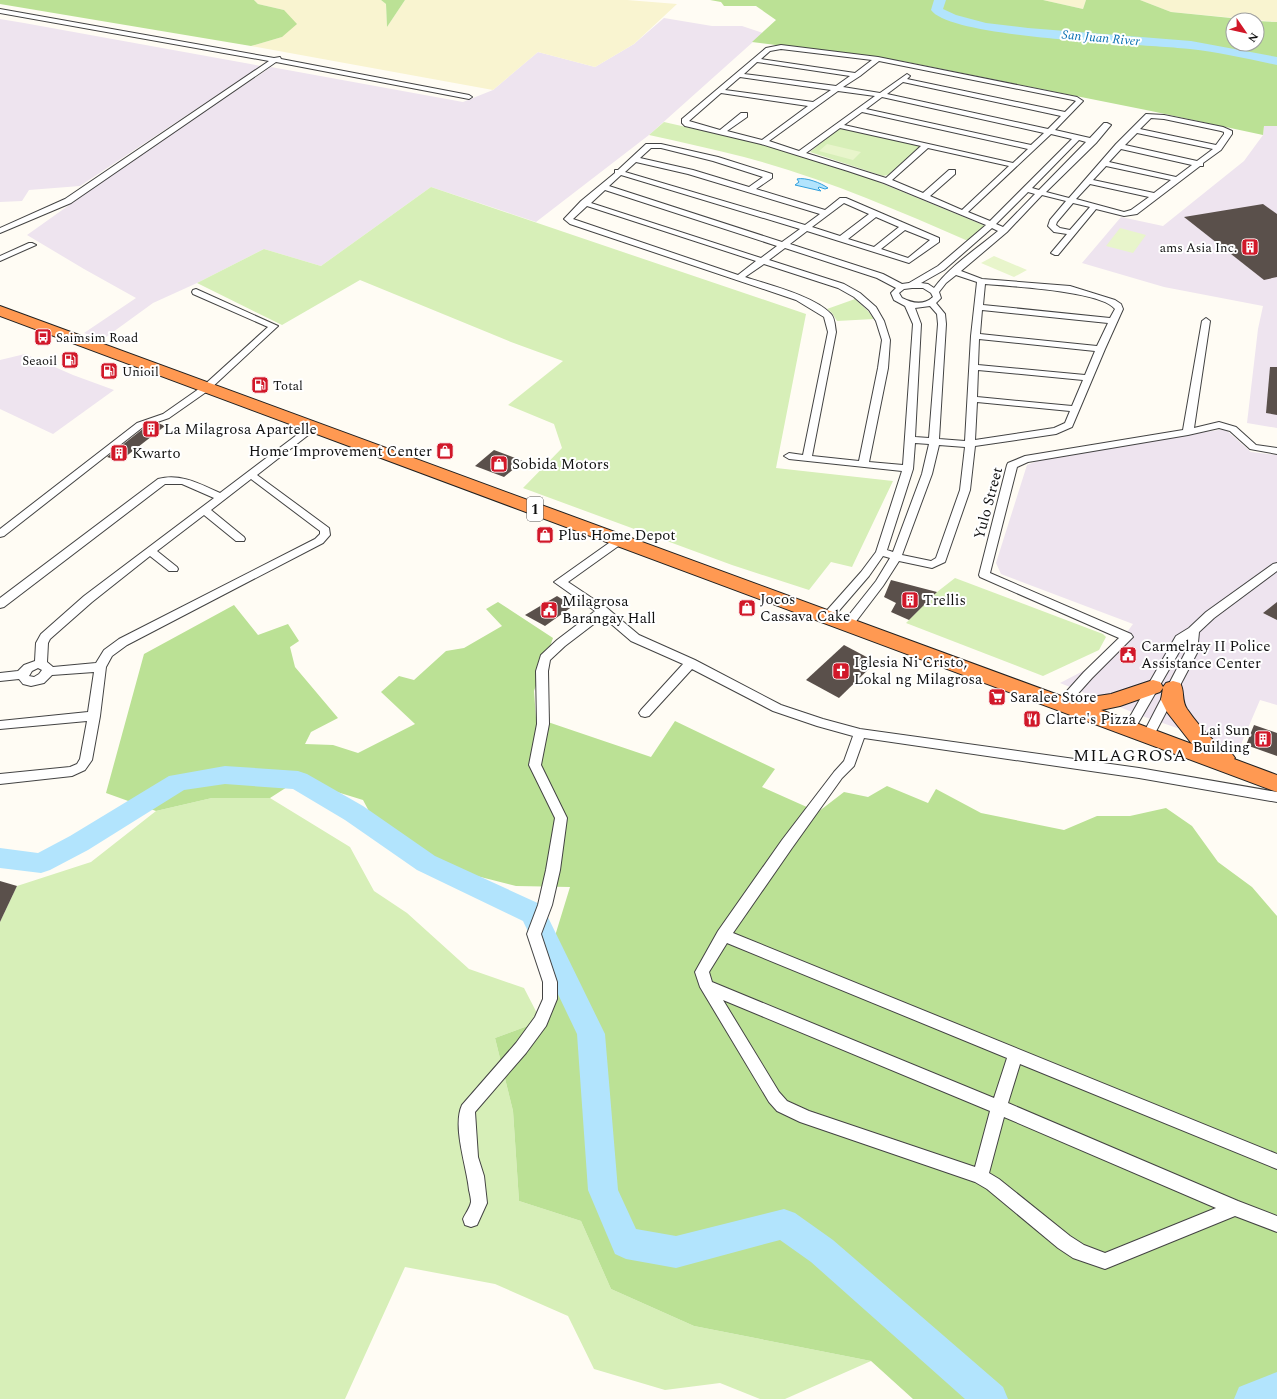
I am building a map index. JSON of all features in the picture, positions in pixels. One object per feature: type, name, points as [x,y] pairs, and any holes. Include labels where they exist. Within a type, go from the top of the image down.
[{"type":"highway","name":"1","points":[[0,311],[1277,784]]},
{"type":"highway","points":[[1066,706],[1113,701],[1163,688],[1172,700],[1178,712],[1204,744],[1246,773]]},
{"type":"street","points":[[0,11],[274,60],[469,97]]},
{"type":"street","points":[[0,231],[68,201],[281,54],[196,38]]},
{"type":"street","points":[[963,213],[1051,131],[1080,101],[1075,98],[878,59],[781,47],[768,50],[685,121],[688,124],[723,131],[801,152],[887,181],[924,197],[1004,230]]},
{"type":"street","points":[[763,142],[878,59]]},
{"type":"street","points":[[756,60],[858,74]]},
{"type":"street","points":[[801,152],[920,67]]},
{"type":"street","points":[[740,75],[882,95],[1093,141]]},
{"type":"street","points":[[901,80],[1067,115]]},
{"type":"street","points":[[720,91],[816,105]]},
{"type":"street","points":[[861,110],[1033,148]]},
{"type":"street","points":[[723,131],[744,115]]},
{"type":"street","points":[[1027,189],[1041,193],[1071,200],[1095,206],[1124,214],[1134,212],[1176,179],[1200,164],[1218,148],[1228,134],[1228,131],[1149,116],[1104,163],[1071,200],[1053,222],[1052,226],[1057,230],[1072,233]]},
{"type":"street","points":[[935,292],[943,281],[954,271],[1004,230],[1093,141],[1107,125]]},
{"type":"street","points":[[839,126],[1014,165]]},
{"type":"street","points":[[1134,130],[1218,148]]},
{"type":"street","points":[[912,285],[941,268],[993,225],[1078,137]]},
{"type":"street","points":[[887,181],[927,145]]},
{"type":"street","points":[[750,190],[769,176],[715,159],[661,146],[649,146],[568,218],[569,220],[798,298],[814,306],[828,316],[832,332],[807,458]]},
{"type":"street","points":[[1120,146],[1200,164]]},
{"type":"street","points":[[634,159],[690,172],[826,213]]},
{"type":"street","points":[[1104,163],[1176,179]]},
{"type":"street","points":[[618,172],[806,228],[842,239],[909,261],[936,240],[843,200],[806,228],[784,245],[740,277]]},
{"type":"street","points":[[924,197],[952,172]]},
{"type":"street","points":[[1088,181],[1155,196]]},
{"type":"street","points":[[603,187],[880,276],[901,287]]},
{"type":"street","points":[[584,203],[841,286],[857,295],[873,309],[880,321],[886,340],[883,368],[863,464]]},
{"type":"street","points":[[1055,253],[1095,206]]},
{"type":"street","points":[[842,239],[876,213]]},
{"type":"street","points":[[875,250],[905,226]]},
{"type":"street","points":[[0,259],[32,245]]},
{"type":"street","points":[[911,440],[934,443],[970,444],[1056,431],[1069,425],[1087,378],[1119,310],[1118,306],[1112,302],[1070,289],[981,281],[954,271]]},
{"type":"street","points":[[881,552],[932,565],[941,560],[964,490],[970,444],[974,336],[981,281]]},
{"type":"street","points":[[912,285],[925,286],[935,292],[937,298],[932,304],[921,306],[909,305],[898,300],[895,293],[901,287],[912,285]]},
{"type":"street","points":[[0,534],[144,422],[160,419],[166,416],[206,388],[274,326],[196,292]]},
{"type":"street","points":[[847,625],[884,580],[896,557],[927,474],[934,443],[942,324],[941,314],[932,304]]},
{"type":"street","points":[[827,617],[865,574],[881,552],[908,469],[917,324],[909,305]]},
{"type":"street","points":[[977,307],[1113,322]]},
{"type":"street","points":[[1188,432],[1206,321]]},
{"type":"street","points":[[974,336],[1100,349]]},
{"type":"street","points":[[973,367],[1087,378]]},
{"type":"street","points":[[972,399],[1075,409]]},
{"type":"street","name":"Yulo Street","points":[[1066,706],[1088,675],[1127,637],[984,575],[1012,465],[1025,459],[1188,432],[1218,425],[1233,429],[1253,447],[1277,451]]},
{"type":"street","points":[[45,668],[42,643],[45,638],[88,599],[313,427]]},
{"type":"street","points":[[790,456],[908,469]]},
{"type":"street","points":[[0,779],[72,771],[80,767],[86,760],[94,716],[100,667],[108,653],[123,642],[319,541],[325,535],[325,530],[251,475]]},
{"type":"street","points":[[0,604],[162,481],[170,479],[179,480],[221,497]]},
{"type":"street","points":[[204,510],[240,539]]},
{"type":"street","points":[[620,540],[560,582],[603,611],[635,638],[691,663],[777,708],[821,723],[860,733],[1139,773],[1277,797]]},
{"type":"street","points":[[150,551],[173,569]]},
{"type":"street","points":[[1139,733],[1163,688],[1180,639],[1193,631],[1210,615],[1277,566]]},
{"type":"street","points":[[471,1219],[479,1203],[476,1176],[470,1157],[467,1130],[468,1110],[521,1048],[541,1021],[550,999],[550,982],[534,934],[545,905],[553,870],[561,818],[535,765],[543,724],[542,671],[545,658],[561,643],[603,611]]},
{"type":"street","points":[[1139,733],[1163,688],[1191,653],[1193,631]]},
{"type":"street","points":[[645,713],[691,663]]},
{"type":"street","points":[[0,677],[22,675],[27,668],[36,665],[45,668],[100,667]]},
{"type":"street","points":[[0,725],[94,716]]},
{"type":"street","points":[[860,733],[850,763],[838,774],[786,844],[723,935],[702,972],[708,987],[774,1098],[782,1106],[805,1117],[980,1176],[1064,1242],[1079,1252],[1105,1261],[1234,1208]]},
{"type":"street","points":[[723,935],[1277,1162]]},
{"type":"street","points":[[708,987],[999,1107],[1234,1208],[1277,1224]]},
{"type":"street","points":[[980,1176],[1015,1055]]},
{"type":"shaded area","points":[[254,0],[381,0],[386,4],[387,27],[405,0],[627,0],[677,4],[634,44],[595,67],[538,52],[493,90],[251,46],[282,37],[284,10],[258,4]]},
{"type":"shaded area","points":[[1043,0],[1086,0],[1083,9]]},
{"type":"shaded area","points":[[1140,0],[1277,0],[1277,22],[1265,21],[1265,12],[1225,12],[1225,17],[1171,12]]},
{"type":"shaded area","points":[[664,18],[712,26],[742,26],[763,33],[649,135],[536,222],[431,187],[321,266],[264,249],[197,283],[153,303],[102,340],[84,333],[136,298],[27,235],[134,159],[271,67],[463,102],[493,90],[538,52],[595,67],[634,44]]},
{"type":"shaded area","points":[[0,19],[261,66],[80,186],[29,190],[22,201],[0,202]]},
{"type":"shaded area","points":[[1264,126],[1277,126],[1277,428],[1247,423],[1258,329],[1263,306],[1164,287],[1082,263],[1121,217],[1163,226],[1244,161],[1263,135]]},
{"type":"shaded area","points":[[25,354],[73,375],[114,390],[53,434],[0,409],[0,360]]},
{"type":"shaded area","points":[[1225,429],[1251,452],[1277,455],[1277,705],[1260,700],[1239,749],[1142,716],[1060,683],[1108,658],[1133,624],[1001,574],[996,563],[1027,465],[1053,455]]},
{"type":"green space","points":[[0,0],[254,0],[258,4],[284,10],[297,24],[282,37],[251,46],[0,4]]},
{"type":"green space","points":[[381,0],[405,0],[387,27],[386,4]]},
{"type":"green space","points":[[710,0],[1043,0],[1083,9],[1086,0],[1140,0],[1171,12],[1225,17],[1225,52],[1265,52],[1265,21],[1277,22],[1277,126],[1264,126],[1263,135],[902,61],[752,42],[776,20],[756,6],[724,6],[721,2]]},
{"type":"green space","points":[[664,122],[761,144],[854,172],[988,227],[968,241],[885,206],[801,174],[709,148],[649,135]]},
{"type":"green space","points":[[844,128],[920,145],[920,147],[888,175],[883,176],[810,152],[836,130]]},
{"type":"green space","points":[[827,144],[861,152],[853,160],[819,151]]},
{"type":"green space","points":[[431,187],[806,314],[776,468],[893,481],[852,567],[831,562],[809,590],[732,565],[523,488],[562,448],[554,424],[508,405],[563,361],[511,342],[360,280],[282,325],[197,283],[264,249],[321,266]]},
{"type":"green space","points":[[1120,228],[1146,235],[1133,253],[1106,246]]},
{"type":"green space","points":[[994,256],[1027,270],[1014,277],[981,263]]},
{"type":"green space","points":[[855,299],[874,319],[837,321],[832,313],[827,309]]},
{"type":"green space","points":[[955,578],[1103,634],[1106,637],[1099,650],[1043,676],[906,623],[937,592]]},
{"type":"green space","points":[[498,602],[553,638],[534,691],[536,718],[651,757],[675,721],[775,769],[762,787],[818,812],[844,792],[868,797],[887,786],[928,803],[936,789],[981,813],[1064,830],[1097,816],[1130,816],[1166,808],[1192,826],[1218,862],[1252,887],[1277,916],[1277,1399],[913,1399],[871,1361],[694,1326],[611,1289],[581,1221],[519,1201],[513,1111],[495,1038],[541,1021],[551,949],[570,887],[516,886],[426,863],[379,830],[363,800],[298,780],[270,798],[212,798],[156,811],[106,793],[144,654],[234,605],[258,635],[288,624],[299,641],[290,647],[295,667],[338,718],[311,732],[305,744],[333,745],[358,753],[415,724],[381,692],[399,676],[414,680],[446,651],[464,648],[502,626],[486,609]]},
{"type":"green space","points":[[212,798],[270,798],[350,847],[374,891],[407,913],[469,969],[524,988],[541,1021],[495,1038],[513,1111],[519,1201],[581,1221],[611,1289],[694,1326],[871,1361],[785,1399],[760,1399],[720,1383],[665,1390],[594,1369],[568,1316],[495,1284],[405,1267],[345,1399],[0,1399],[0,922],[17,886],[91,862],[156,811]]},
{"type":"water","points":[[797,179],[813,181],[828,188],[825,189],[819,187],[818,188],[821,191],[795,185],[799,182]]},
{"type":"building","name":"ams Asia Inc.","points":[[1263,204],[1277,214],[1277,277],[1264,280],[1184,217]]},
{"type":"building","points":[[1270,367],[1277,367],[1277,415],[1266,413]]},
{"type":"building","points":[[158,423],[165,426],[120,461],[107,457],[144,428]]},
{"type":"building","name":"Sobida Motors","points":[[494,450],[523,461],[504,477],[475,466]]},
{"type":"building","name":"Trellis","points":[[891,580],[937,592],[909,620],[891,612],[896,603],[884,597]]},
{"type":"building","name":"Milagrosa Barangay Hall","points":[[557,596],[573,606],[545,626],[525,615]]},
{"type":"building","points":[[1277,602],[1277,620],[1263,613]]},
{"type":"building","name":"Iglesia Ni Cristo, Lokal ng Milagrosa","points":[[844,645],[876,662],[839,698],[806,680]]},
{"type":"building","name":"Lai Sun Building","points":[[1254,725],[1277,733],[1277,756],[1246,745]]},
{"type":"building","points":[[0,881],[17,886],[0,922]]},
{"type":"waterway","name":"San Juan River","points":[[940,0],[937,10],[952,18],[985,27],[1028,32],[1191,45],[1277,61]]},
{"type":"waterway","points":[[0,858],[41,863],[79,843],[178,782],[225,775],[298,780],[354,813],[426,863],[533,913],[591,1034],[603,1190],[626,1243],[676,1252],[784,1224],[822,1251],[991,1399]]},
{"type":"waterway","points":[[1251,1399],[1277,1389]]},
{"type":"place","name":"ams Asia Inc.","points":[[1250,247]]},
{"type":"place","name":"Saimsim Road","points":[[43,337]]},
{"type":"place","name":"Seaoil","points":[[70,360]]},
{"type":"place","name":"Unioil","points":[[109,371]]},
{"type":"place","name":"Total","points":[[260,385]]},
{"type":"place","name":"La Milagrosa Apartelle","points":[[151,429]]},
{"type":"place","name":"Home Improvement Center","points":[[445,451]]},
{"type":"place","name":"Kwarto","points":[[119,453]]},
{"type":"place","name":"Sobida Motors","points":[[499,464]]},
{"type":"place","name":"Plus Home Depot","points":[[545,535]]},
{"type":"place","name":"Trellis","points":[[910,600]]},
{"type":"place","name":"Jocos Cassava Cake","points":[[747,608]]},
{"type":"place","name":"Milagrosa Barangay Hall","points":[[549,610]]},
{"type":"place","name":"Carmelray II Police Assistance Center","points":[[1128,655]]},
{"type":"place","name":"Iglesia Ni Cristo, Lokal ng Milagrosa","points":[[841,671]]},
{"type":"place","name":"Saralee Store","points":[[997,697]]},
{"type":"place","name":"Clarte's Pizza","points":[[1032,719]]},
{"type":"place","name":"Lai Sun Building","points":[[1263,739]]},
{"type":"district","name":"MILAGROSA","points":[[1130,755]]}]
